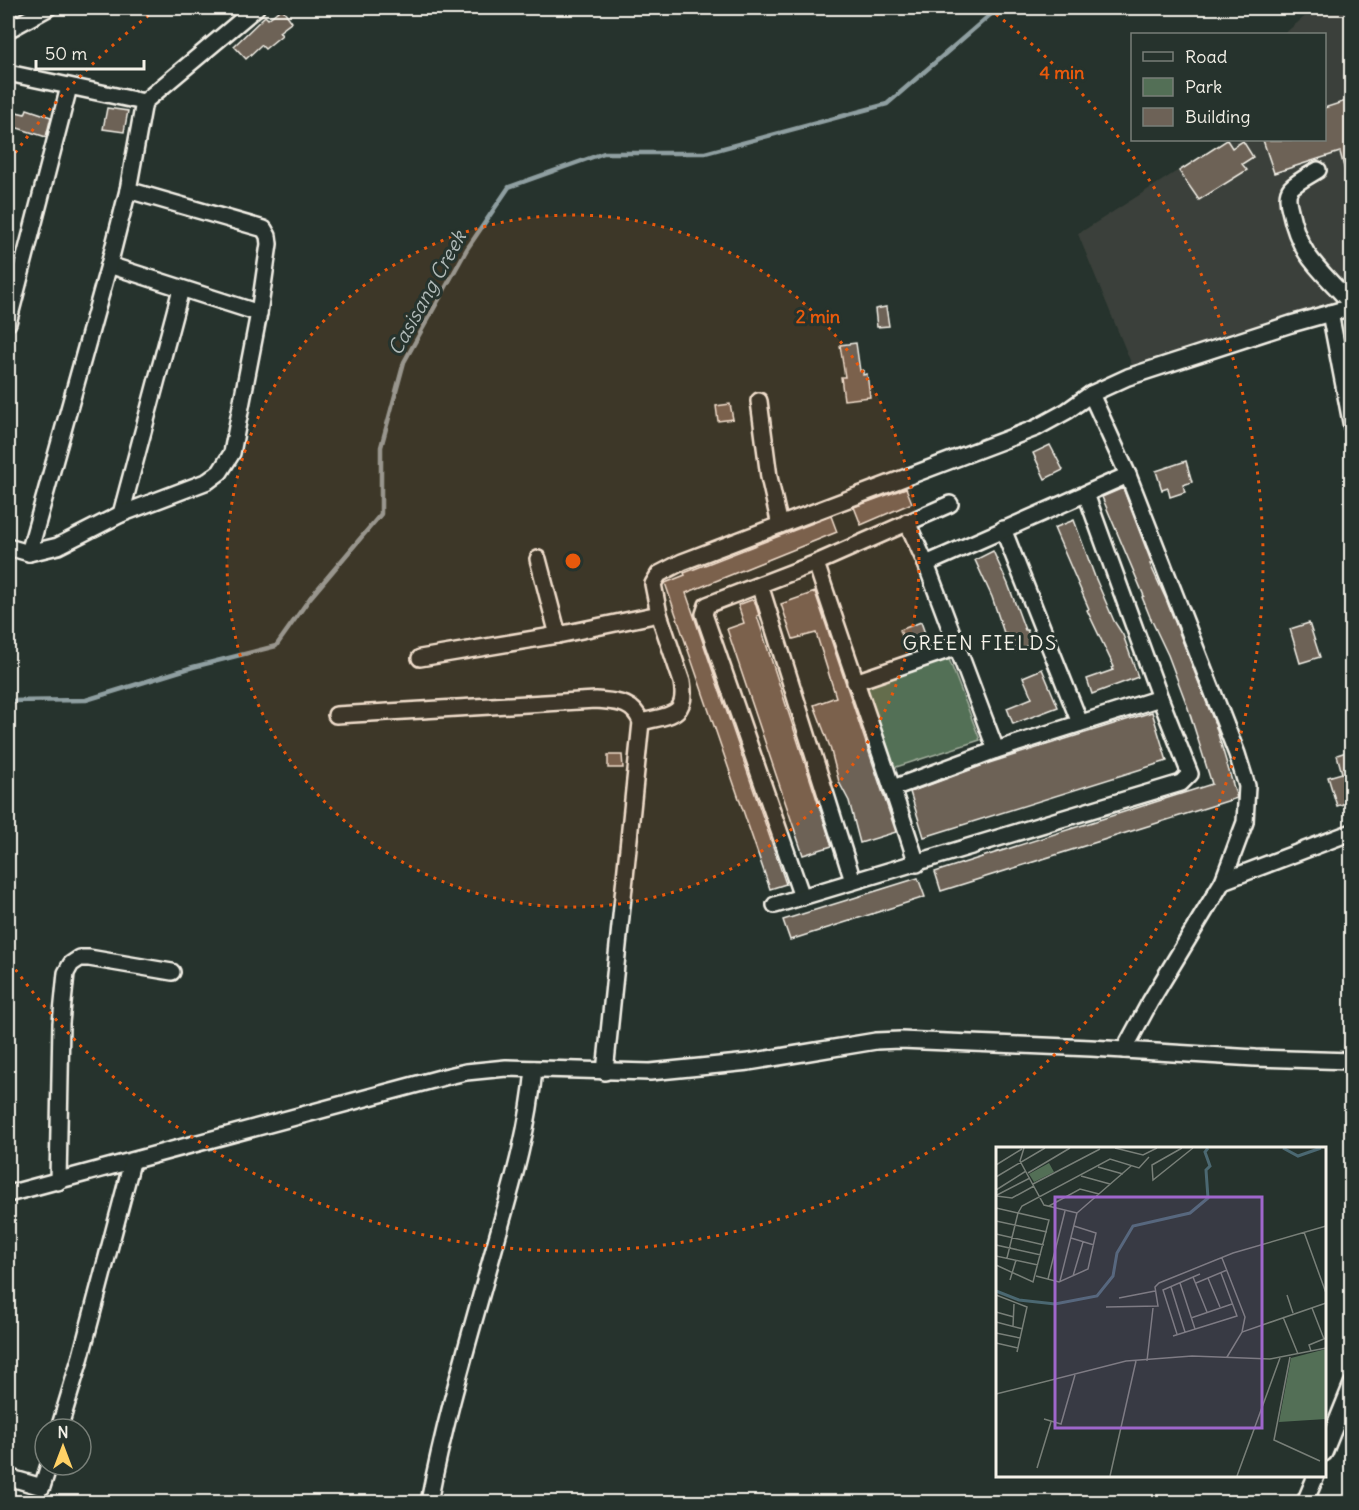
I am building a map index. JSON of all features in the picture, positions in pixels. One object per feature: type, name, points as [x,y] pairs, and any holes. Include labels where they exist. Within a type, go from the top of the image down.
[{"type":"street","points":[[8,30],[48,8]]},
{"type":"street","points":[[29,553],[109,265],[128,190],[144,102],[256,8]]},
{"type":"street","points":[[8,73],[144,102]]},
{"type":"street","points":[[8,323],[69,87]]},
{"type":"street","points":[[641,722],[675,714],[683,702],[682,682],[659,614],[653,584],[659,574],[682,562],[1036,428],[1067,411],[1091,394],[1128,377],[1352,306],[1315,268],[1305,253],[1293,223],[1288,194],[1292,187],[1318,170]]},
{"type":"street","points":[[8,547],[29,553],[58,546],[121,514],[208,481],[220,472],[232,453],[259,313],[269,244],[268,236],[264,229],[128,190]]},
{"type":"street","points":[[109,265],[259,313]]},
{"type":"street","points":[[121,514],[182,290]]},
{"type":"street","points":[[1330,313],[1352,427]]},
{"type":"street","points":[[1091,394],[1128,475],[1237,754],[1247,786],[1245,822],[1223,881],[1150,1002],[1124,1050]]},
{"type":"street","points":[[759,401],[769,477],[780,525]]},
{"type":"street","points":[[926,564],[1128,475]]},
{"type":"street","points":[[775,905],[1181,783],[1190,774],[1086,494]]},
{"type":"street","points":[[802,897],[704,614],[707,605],[816,563],[950,504]]},
{"type":"street","points":[[907,522],[926,564],[996,750]]},
{"type":"street","points":[[1003,529],[1080,723]]},
{"type":"street","points":[[538,559],[558,635]]},
{"type":"street","points":[[816,563],[917,864]]},
{"type":"street","points":[[760,585],[853,881]]},
{"type":"street","points":[[420,658],[558,635],[659,614]]},
{"type":"street","points":[[855,682],[957,647]]},
{"type":"street","points":[[893,788],[996,750],[1160,698]]},
{"type":"street","points":[[336,715],[596,700],[615,702],[631,707],[637,712],[641,722],[605,1072]]},
{"type":"street","points":[[1223,881],[1352,832]]},
{"type":"street","points":[[58,1182],[61,1023],[66,973],[71,964],[80,958],[172,972]]},
{"type":"street","points":[[8,1194],[444,1077],[485,1070],[650,1072],[749,1062],[876,1041],[1352,1061]]},
{"type":"street","points":[[429,1503],[436,1464],[454,1394],[522,1148],[531,1105],[534,1069]]},
{"type":"street","points":[[63,1417],[132,1161]]},
{"type":"street","points":[[1326,1448],[1352,1384]]},
{"type":"street","points":[[8,1477],[42,1486],[45,1477]]},
{"type":"street","points":[[1305,1503],[1316,1477]]},
{"type":"shaded area","points":[[1315,8],[1351,8],[1351,301],[1132,365],[1078,234],[1224,141],[1326,141],[1326,33],[1285,33]]},
{"type":"green space","points":[[949,659],[980,740],[890,769],[861,686]]},
{"type":"building","points":[[282,8],[292,22],[279,32],[282,35],[265,49],[261,45],[246,59],[234,46],[265,16],[268,19]]},
{"type":"building","points":[[1352,99],[1352,182],[1348,182],[1340,152],[1274,173],[1263,141],[1326,141],[1326,107]]},
{"type":"building","points":[[107,108],[128,111],[124,132],[103,129]]},
{"type":"building","points":[[27,109],[51,117],[46,137],[8,125],[8,110],[25,114]]},
{"type":"building","points":[[1225,141],[1232,148],[1243,141],[1253,157],[1242,164],[1247,170],[1199,200],[1179,171]]},
{"type":"building","points":[[886,307],[889,326],[877,327],[875,309]]},
{"type":"building","points":[[856,343],[860,371],[863,370],[863,375],[867,374],[870,397],[844,400],[841,377],[845,377],[840,345]]},
{"type":"building","points":[[730,404],[733,419],[718,421],[716,406]]},
{"type":"building","points":[[1050,445],[1063,470],[1045,479],[1033,453]]},
{"type":"building","points":[[1186,461],[1192,482],[1183,485],[1185,492],[1170,497],[1168,488],[1162,490],[1156,471]]},
{"type":"building","points":[[906,488],[912,503],[861,525],[854,507]]},
{"type":"building","points":[[1123,488],[1152,564],[1150,564],[1215,724],[1237,798],[941,891],[935,872],[1212,784],[1188,708],[1168,655],[1150,617],[1142,597],[1144,596],[1102,497]]},
{"type":"building","points":[[831,516],[837,532],[686,593],[786,884],[770,889],[665,583],[685,575],[684,573]]},
{"type":"building","points":[[1074,520],[1095,577],[1114,621],[1123,635],[1138,677],[1092,694],[1087,679],[1113,670],[1114,667],[1087,610],[1089,609],[1054,528]]},
{"type":"building","points":[[993,551],[1025,630],[1033,643],[1014,652],[975,560]]},
{"type":"building","points":[[815,592],[896,832],[860,843],[849,801],[839,782],[830,747],[814,705],[836,697],[816,633],[793,639],[781,604]]},
{"type":"building","points":[[754,599],[759,615],[757,616],[832,846],[803,855],[727,629],[744,623],[738,605]]},
{"type":"building","points":[[921,622],[927,639],[906,647],[900,630]]},
{"type":"building","points":[[1309,623],[1320,657],[1300,663],[1290,629]]},
{"type":"building","points":[[1042,669],[1058,707],[1013,724],[1007,708],[1032,698],[1023,677]]},
{"type":"building","points":[[1152,712],[1167,761],[924,837],[910,792],[989,763]]},
{"type":"building","points":[[1352,750],[1352,801],[1337,806],[1328,777],[1342,773],[1337,755]]},
{"type":"building","points":[[608,755],[622,755],[623,768],[608,768]]},
{"type":"building","points":[[918,878],[925,897],[790,940],[783,920]]},
{"type":"waterway","name":"Casisang Creek","points":[[8,701],[86,700],[193,667],[276,646],[310,598],[381,514],[381,447],[404,362],[467,249],[509,187],[604,153],[705,153],[887,104],[998,8]]},
{"type":"district","name":"GREEN FIELDS","points":[[980,643]]}]
